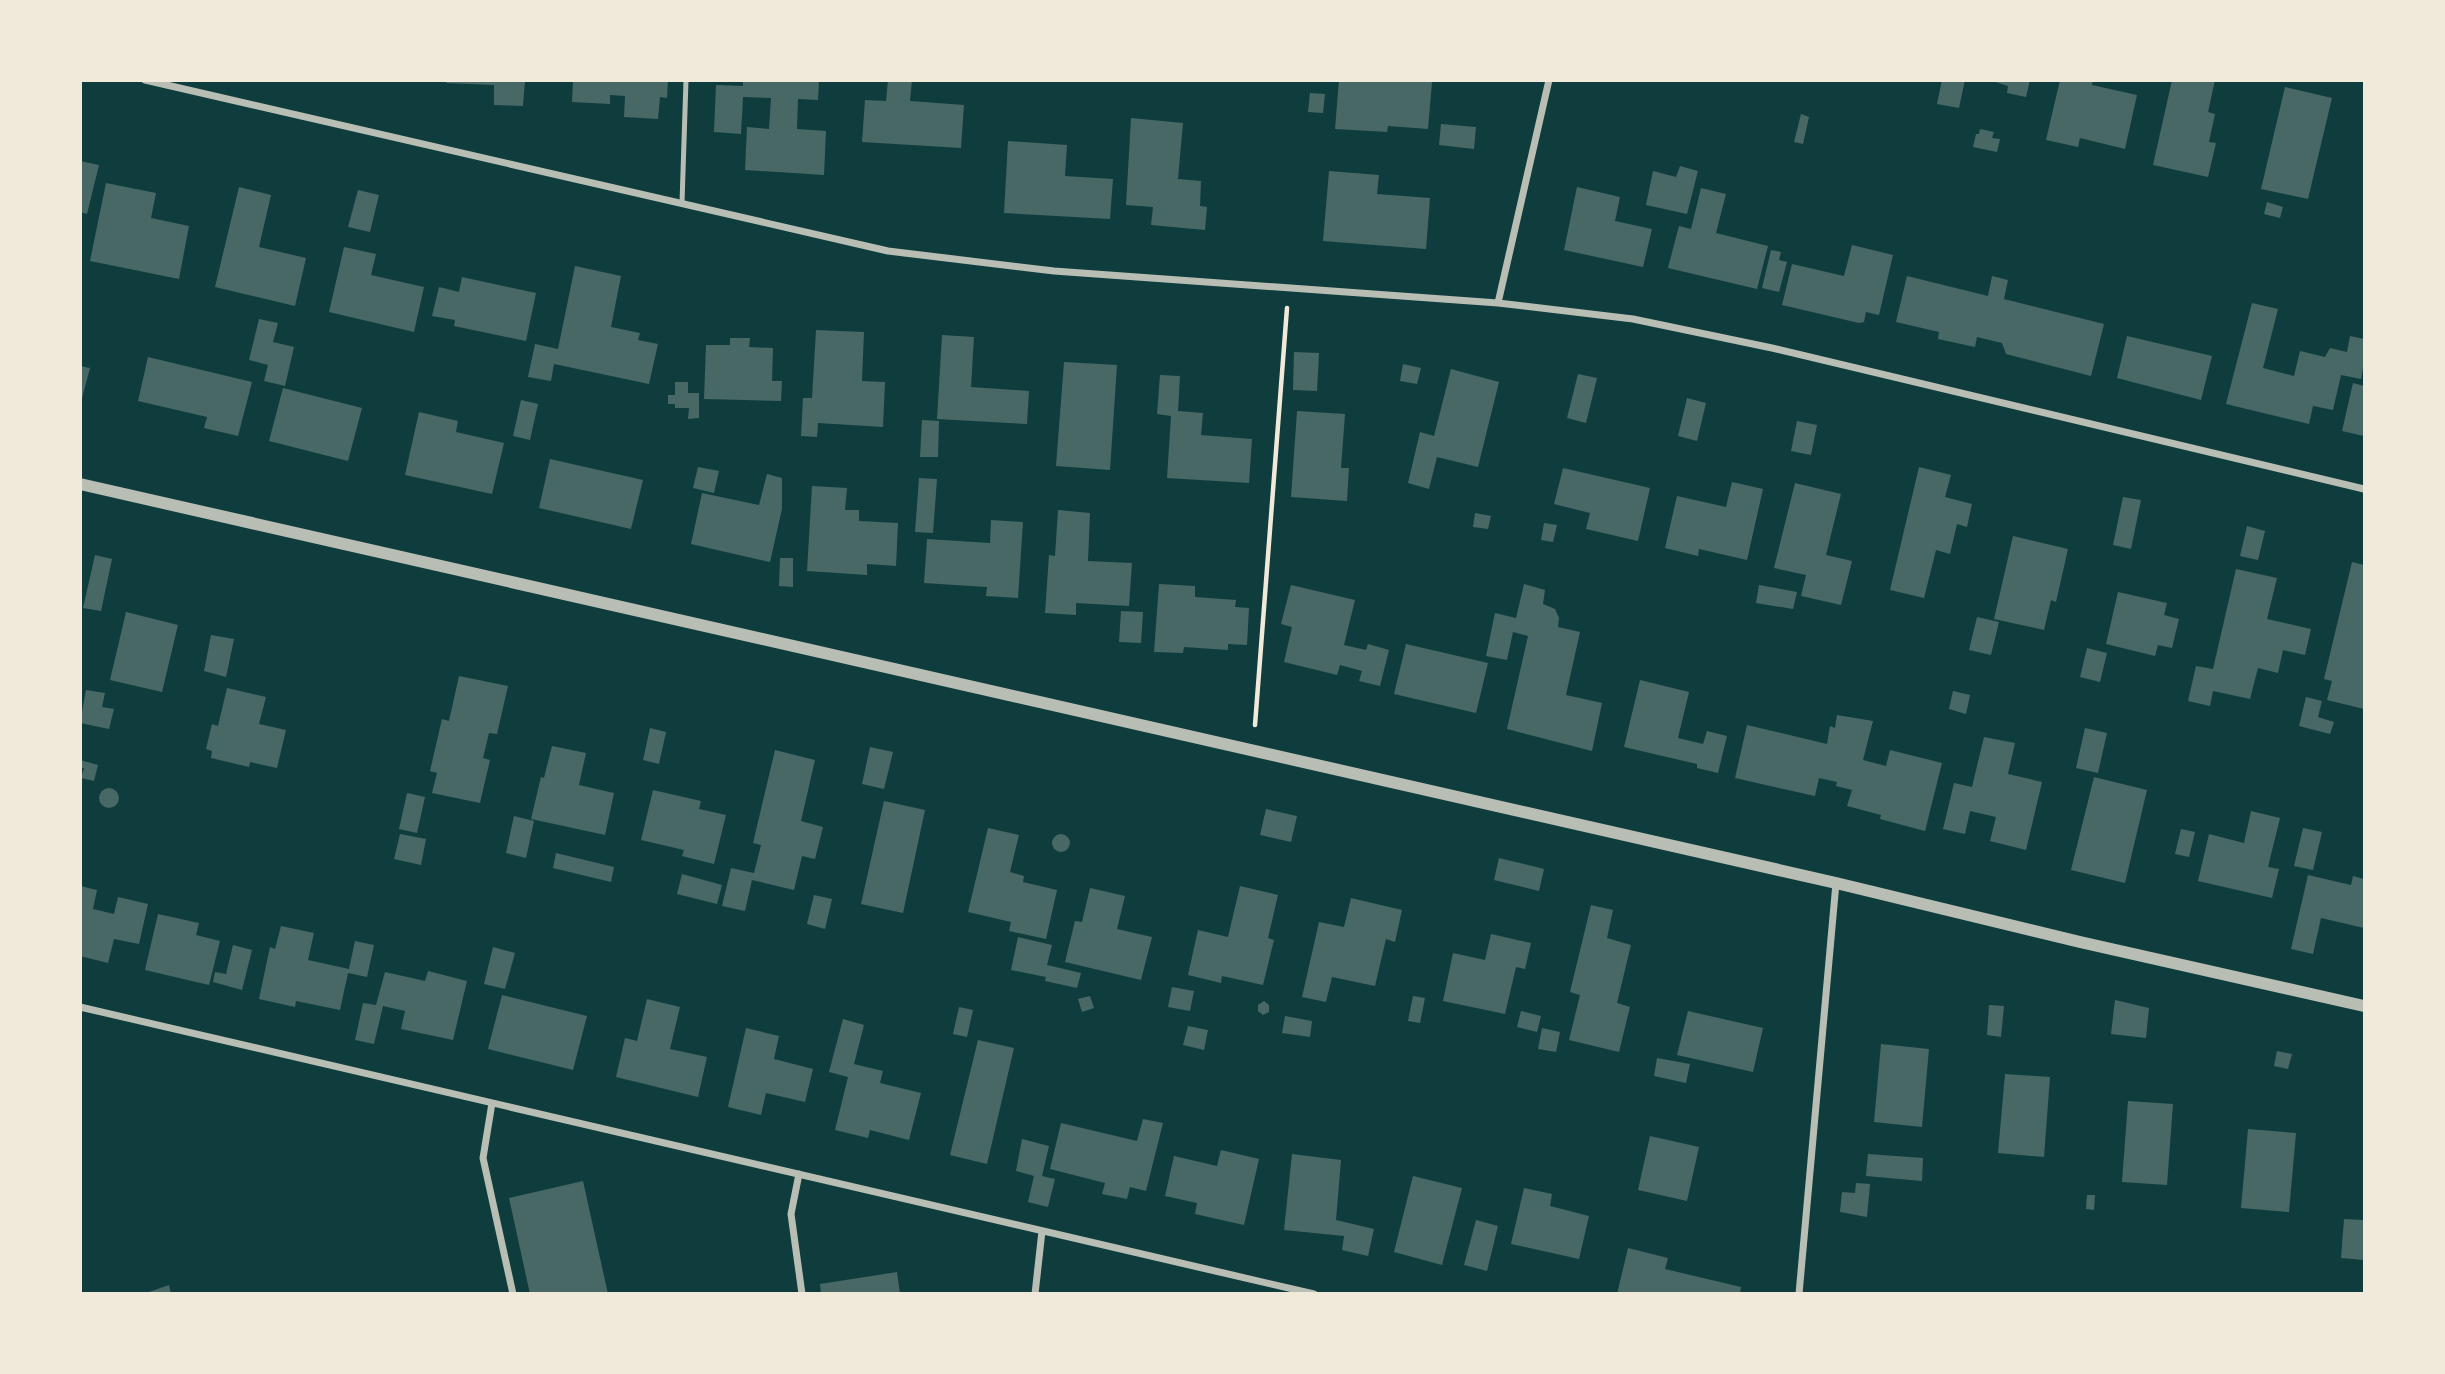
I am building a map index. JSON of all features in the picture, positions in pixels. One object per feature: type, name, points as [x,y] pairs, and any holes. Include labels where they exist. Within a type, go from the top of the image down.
[{"type":"street","points":[[145,80],[888,251],[1054,271],[1498,303],[1633,319],[1772,348],[2364,489]]},
{"type":"street","points":[[1498,303],[1549,80]]},
{"type":"street","points":[[80,484],[1836,883],[2080,942],[2364,1006]]},
{"type":"street","points":[[1798,1293],[1836,883]]},
{"type":"street","points":[[80,1007],[1314,1293]]},
{"type":"street","points":[[492,1103],[483,1158],[513,1293]]},
{"type":"street","points":[[799,1174],[791,1214],[803,1293]]},
{"type":"street","points":[[1035,1293],[1042,1231]]},
{"type":"lane","points":[[682,203],[686,80]]},
{"type":"path","points":[[1253,750],[1288,289]]},
{"type":"building","points":[[446,80],[525,80],[523,106],[494,105],[494,85],[446,83]]},
{"type":"building","points":[[573,80],[668,80],[667,98],[660,97],[658,119],[624,117],[625,96],[610,95],[610,104],[572,102]]},
{"type":"building","points":[[743,80],[819,80],[818,100],[798,99],[797,129],[826,131],[824,175],[745,170],[747,127],[769,129],[771,98],[743,97],[741,134],[714,132],[716,85],[743,86]]},
{"type":"building","points":[[888,80],[912,80],[910,101],[964,105],[961,148],[862,142],[865,100],[886,101]]},
{"type":"building","points":[[1339,80],[1432,82],[1428,129],[1388,126],[1387,132],[1335,129]]},
{"type":"building","points":[[1942,80],[1965,80],[1959,108],[1937,104]]},
{"type":"building","points":[[1990,80],[2030,80],[2026,97],[2007,93],[2008,86]]},
{"type":"building","points":[[2060,80],[2093,80],[2092,85],[2137,95],[2125,149],[2080,138],[2078,147],[2046,140]]},
{"type":"building","points":[[2172,80],[2215,80],[2208,112],[2215,114],[2209,142],[2216,143],[2208,177],[2153,165]]},
{"type":"building","points":[[2285,87],[2332,98],[2308,199],[2261,189]]},
{"type":"building","points":[[1310,93],[1325,94],[1323,113],[1308,112]]},
{"type":"building","points":[[1801,114],[1809,117],[1803,144],[1794,142]]},
{"type":"building","points":[[1131,118],[1183,123],[1178,179],[1201,181],[1200,206],[1207,207],[1205,230],[1151,225],[1153,207],[1126,205]]},
{"type":"building","points":[[1441,124],[1476,127],[1474,149],[1439,145]]},
{"type":"building","points":[[1980,129],[1994,132],[1992,138],[2000,139],[1997,152],[1973,147]]},
{"type":"building","points":[[1008,141],[1067,145],[1065,176],[1113,179],[1110,219],[1004,213]]},
{"type":"building","points":[[80,161],[99,165],[87,214],[80,212]]},
{"type":"building","points":[[1680,166],[1698,171],[1687,214],[1646,205],[1653,171],[1676,177]]},
{"type":"building","points":[[1329,171],[1379,175],[1377,194],[1430,198],[1426,249],[1323,241]]},
{"type":"building","points":[[106,183],[156,193],[151,218],[189,226],[179,279],[90,261]]},
{"type":"building","points":[[239,187],[271,195],[259,247],[306,258],[295,306],[215,287]]},
{"type":"building","points":[[1577,187],[1620,197],[1615,221],[1652,229],[1643,267],[1564,250]]},
{"type":"building","points":[[1701,188],[1726,194],[1716,233],[1768,246],[1757,289],[1668,268],[1679,226],[1691,229]]},
{"type":"building","points":[[358,190],[379,195],[370,232],[348,227]]},
{"type":"building","points":[[2267,202],[2283,207],[2280,218],[2264,214]]},
{"type":"building","points":[[1852,245],[1893,255],[1879,315],[1866,312],[1864,322],[1859,323],[1782,305],[1792,264],[1844,276]]},
{"type":"building","points":[[344,247],[376,254],[371,275],[424,287],[414,332],[329,312]]},
{"type":"building","points":[[1771,250],[1781,252],[1779,260],[1787,262],[1779,292],[1762,288]]},
{"type":"building","points":[[575,266],[621,276],[611,327],[640,333],[638,340],[658,344],[649,384],[554,364],[551,381],[528,377],[535,344],[558,349]]},
{"type":"building","points":[[1907,276],[1988,296],[1992,276],[2008,280],[2004,299],[2104,324],[2091,376],[2006,354],[2002,343],[1977,337],[1975,347],[1938,339],[1939,332],[1896,322]]},
{"type":"building","points":[[462,277],[536,293],[526,341],[454,326],[455,320],[432,316],[439,287],[459,292]]},
{"type":"building","points":[[2252,303],[2278,309],[2263,368],[2294,376],[2300,351],[2325,357],[2330,348],[2347,352],[2350,336],[2364,339],[2361,379],[2341,375],[2333,410],[2313,406],[2309,424],[2226,404]]},
{"type":"building","points":[[259,319],[278,323],[273,342],[294,347],[285,386],[264,381],[268,365],[249,360]]},
{"type":"building","points":[[816,330],[864,332],[862,381],[885,382],[883,427],[818,423],[817,437],[801,436],[803,398],[812,398]]},
{"type":"building","points":[[942,335],[974,337],[971,387],[1029,391],[1027,424],[937,419]]},
{"type":"building","points":[[2127,336],[2212,356],[2201,400],[2117,378]]},
{"type":"building","points":[[730,338],[750,338],[749,347],[773,348],[772,381],[782,381],[781,401],[704,399],[706,345],[730,345]]},
{"type":"building","points":[[1294,352],[1319,353],[1317,391],[1293,390]]},
{"type":"building","points":[[148,357],[252,382],[238,436],[204,428],[207,417],[138,401]]},
{"type":"building","points":[[1064,362],[1117,365],[1110,470],[1056,466]]},
{"type":"building","points":[[1403,364],[1421,368],[1417,384],[1400,381]]},
{"type":"building","points":[[80,366],[90,368],[81,402],[80,402]]},
{"type":"building","points":[[1451,369],[1499,382],[1478,467],[1437,457],[1429,489],[1408,483],[1420,432],[1434,436]]},
{"type":"building","points":[[1578,374],[1597,378],[1586,423],[1567,418]]},
{"type":"building","points":[[1160,375],[1180,376],[1178,411],[1203,413],[1201,435],[1252,439],[1249,483],[1167,478],[1171,416],[1157,414]]},
{"type":"building","points":[[675,382],[688,382],[688,393],[699,393],[699,418],[688,419],[689,408],[675,408],[675,404],[668,404],[668,395],[675,395]]},
{"type":"building","points":[[2353,383],[2364,386],[2364,436],[2342,431]]},
{"type":"building","points":[[283,388],[362,408],[348,461],[269,441]]},
{"type":"building","points":[[1687,398],[1706,403],[1697,441],[1678,436]]},
{"type":"building","points":[[521,400],[538,404],[530,440],[513,436]]},
{"type":"building","points":[[1297,411],[1345,414],[1341,468],[1349,468],[1347,501],[1291,497]]},
{"type":"building","points":[[419,412],[458,421],[456,432],[504,443],[492,494],[405,475]]},
{"type":"building","points":[[922,420],[939,421],[938,457],[920,457]]},
{"type":"building","points":[[1797,421],[1817,425],[1811,455],[1791,451]]},
{"type":"building","points":[[550,459],[643,480],[631,529],[539,508]]},
{"type":"building","points":[[698,467],[719,471],[714,493],[693,488]]},
{"type":"building","points":[[1919,467],[1951,475],[1945,497],[1972,504],[1967,527],[1957,524],[1950,554],[1936,550],[1924,598],[1890,590]]},
{"type":"building","points":[[1563,468],[1650,488],[1638,541],[1586,529],[1590,513],[1554,504]]},
{"type":"building","points":[[767,474],[782,478],[782,509],[770,562],[691,544],[702,493],[759,505]]},
{"type":"building","points":[[919,478],[937,479],[933,533],[915,532]]},
{"type":"building","points":[[1732,482],[1763,489],[1747,560],[1699,549],[1698,556],[1665,548],[1677,496],[1726,507]]},
{"type":"building","points":[[1795,483],[1841,494],[1826,555],[1852,561],[1841,605],[1801,596],[1806,575],[1774,568]]},
{"type":"building","points":[[812,486],[847,488],[845,510],[859,510],[859,521],[898,523],[896,566],[867,564],[867,575],[807,571]]},
{"type":"building","points":[[2123,497],[2141,500],[2131,549],[2113,545]]},
{"type":"building","points":[[1058,510],[1090,513],[1088,561],[1132,563],[1129,606],[1076,603],[1076,615],[1045,613],[1049,555],[1055,556]]},
{"type":"building","points":[[1475,513],[1491,516],[1488,529],[1473,527]]},
{"type":"building","points":[[991,520],[1023,522],[1018,598],[986,596],[987,587],[924,583],[927,539],[990,543]]},
{"type":"building","points":[[1544,523],[1557,525],[1553,542],[1541,540]]},
{"type":"building","points":[[2247,526],[2265,531],[2258,560],[2240,556]]},
{"type":"building","points":[[2013,536],[2068,549],[2056,602],[2051,600],[2044,630],[1994,619]]},
{"type":"building","points":[[95,555],[112,559],[101,611],[83,608]]},
{"type":"building","points":[[780,558],[793,558],[793,587],[779,586]]},
{"type":"building","points":[[2352,562],[2364,565],[2364,709],[2327,700],[2332,681],[2324,679]]},
{"type":"building","points":[[2236,569],[2277,578],[2267,619],[2311,629],[2305,655],[2283,650],[2278,673],[2258,668],[2250,699],[2213,691],[2210,706],[2188,701],[2196,666],[2213,669]]},
{"type":"building","points":[[1159,584],[1195,586],[1195,597],[1236,600],[1235,607],[1249,608],[1247,645],[1228,644],[1228,650],[1184,647],[1183,653],[1154,652]]},
{"type":"building","points":[[1524,584],[1545,590],[1543,604],[1555,609],[1559,618],[1558,627],[1580,632],[1566,695],[1602,703],[1592,751],[1507,729],[1528,636],[1513,632],[1507,660],[1486,656],[1495,613],[1516,618]]},
{"type":"building","points":[[1291,585],[1355,600],[1344,645],[1366,650],[1368,644],[1389,650],[1380,686],[1359,681],[1362,671],[1340,665],[1337,675],[1284,662],[1292,627],[1281,624]]},
{"type":"building","points":[[1759,585],[1797,592],[1793,609],[1756,603]]},
{"type":"building","points":[[2118,592],[2167,603],[2164,615],[2179,619],[2172,648],[2158,645],[2155,656],[2106,644]]},
{"type":"building","points":[[1121,611],[1143,612],[1141,643],[1119,642]]},
{"type":"building","points":[[126,612],[178,625],[162,692],[110,680]]},
{"type":"building","points":[[1977,617],[1999,622],[1991,655],[1969,650]]},
{"type":"building","points":[[211,635],[234,639],[226,677],[204,671]]},
{"type":"building","points":[[1406,644],[1488,663],[1476,713],[1394,694]]},
{"type":"building","points":[[2087,648],[2107,653],[2100,682],[2080,677]]},
{"type":"building","points":[[459,676],[508,686],[497,734],[489,733],[483,758],[490,760],[480,803],[432,793],[437,773],[430,771],[442,719],[449,721]]},
{"type":"building","points":[[1640,680],[1689,692],[1678,738],[1703,744],[1707,731],[1727,736],[1718,773],[1697,768],[1697,764],[1624,747]]},
{"type":"building","points":[[227,688],[266,697],[259,724],[286,730],[277,768],[250,762],[249,767],[211,758],[212,751],[206,749],[212,724],[218,726]]},
{"type":"building","points":[[86,690],[105,693],[102,707],[114,709],[109,729],[80,723]]},
{"type":"building","points":[[1953,691],[1970,695],[1966,714],[1949,709]]},
{"type":"building","points":[[2306,697],[2322,701],[2318,717],[2334,722],[2330,734],[2299,726]]},
{"type":"building","points":[[1837,715],[1873,721],[1863,760],[1886,766],[1890,750],[1942,763],[1925,831],[1880,819],[1881,815],[1847,806],[1852,790],[1836,786],[1837,782],[1819,778],[1815,796],[1735,778],[1747,725],[1827,744],[1830,726],[1835,728]]},
{"type":"building","points":[[650,728],[666,732],[659,764],[643,760]]},
{"type":"building","points":[[2085,728],[2107,733],[2098,773],[2076,768]]},
{"type":"building","points":[[1984,737],[2015,743],[2008,774],[2042,782],[2026,850],[1990,841],[1996,817],[1970,811],[1965,834],[1943,829],[1954,783],[1972,787]]},
{"type":"building","points":[[552,746],[586,753],[579,785],[614,793],[605,835],[531,819]]},
{"type":"building","points":[[870,747],[893,752],[884,789],[862,784]]},
{"type":"building","points":[[775,750],[815,760],[801,821],[823,827],[815,859],[802,856],[794,890],[752,880],[745,911],[722,906],[731,868],[754,873],[761,845],[753,843]]},
{"type":"building","points":[[80,760],[98,765],[94,781],[81,778],[84,768],[80,768]]},
{"type":"building","points":[[2094,777],[2147,790],[2125,883],[2071,870]]},
{"type":"building","points":[[109,788],[116,791],[119,798],[116,805],[109,808],[102,805],[99,798],[102,791]]},
{"type":"building","points":[[653,790],[701,801],[699,809],[726,815],[714,864],[682,856],[684,850],[641,840]]},
{"type":"building","points":[[407,793],[425,797],[417,833],[399,829]]},
{"type":"building","points":[[884,801],[925,810],[903,913],[861,904]]},
{"type":"building","points":[[1266,809],[1297,816],[1291,842],[1260,835]]},
{"type":"building","points":[[2251,811],[2280,818],[2268,867],[2279,869],[2272,898],[2198,881],[2209,834],[2244,843]]},
{"type":"building","points":[[514,816],[534,821],[526,858],[506,853]]},
{"type":"building","points":[[988,828],[1019,835],[1010,872],[1024,876],[1023,882],[1057,890],[1046,939],[1009,931],[1011,922],[968,912]]},
{"type":"building","points":[[2303,828],[2322,832],[2313,870],[2294,866]]},
{"type":"building","points":[[2181,829],[2195,832],[2189,857],[2175,854]]},
{"type":"building","points":[[400,834],[426,839],[421,865],[394,859]]},
{"type":"building","points":[[1057,834],[1065,834],[1070,843],[1068,850],[1057,852],[1052,847],[1052,839]]},
{"type":"building","points":[[556,853],[614,867],[611,882],[553,868]]},
{"type":"building","points":[[1499,858],[1544,869],[1539,891],[1494,880]]},
{"type":"building","points":[[682,874],[722,885],[717,904],[677,894]]},
{"type":"building","points":[[2308,875],[2351,885],[2353,876],[2364,879],[2364,928],[2321,918],[2313,954],[2291,949]]},
{"type":"building","points":[[80,886],[97,890],[93,909],[114,914],[118,897],[148,904],[139,944],[114,939],[108,963],[80,956]]},
{"type":"building","points":[[1240,886],[1278,895],[1268,938],[1274,940],[1263,985],[1222,976],[1221,983],[1188,975],[1198,930],[1228,937]]},
{"type":"building","points":[[1090,888],[1125,896],[1117,929],[1152,937],[1141,980],[1065,962],[1075,921],[1082,922]]},
{"type":"building","points":[[814,895],[832,899],[825,929],[807,924]]},
{"type":"building","points":[[1351,898],[1402,910],[1395,942],[1386,939],[1375,986],[1332,977],[1326,1002],[1302,997],[1319,922],[1344,927]]},
{"type":"building","points":[[1591,905],[1613,910],[1607,938],[1631,945],[1617,1003],[1630,1007],[1619,1052],[1569,1040],[1580,995],[1570,992]]},
{"type":"building","points":[[158,914],[199,923],[196,935],[220,941],[209,985],[145,970]]},
{"type":"building","points":[[281,926],[314,933],[308,960],[349,969],[355,941],[374,945],[367,977],[348,973],[340,1010],[296,1001],[295,1007],[259,999],[270,947],[275,949]]},
{"type":"building","points":[[1491,934],[1531,943],[1525,969],[1516,967],[1505,1014],[1443,1001],[1453,953],[1485,960]]},
{"type":"building","points":[[1018,937],[1052,945],[1047,965],[1081,973],[1077,988],[1045,981],[1046,977],[1011,970]]},
{"type":"building","points":[[233,945],[252,950],[242,990],[213,982],[215,972],[226,974]]},
{"type":"building","points":[[493,947],[515,953],[505,989],[484,984]]},
{"type":"building","points":[[428,971],[467,981],[453,1040],[401,1029],[405,1011],[383,1006],[374,1044],[355,1040],[363,1003],[376,1005],[385,972],[425,981]]},
{"type":"building","points":[[1172,987],[1194,991],[1190,1011],[1168,1007]]},
{"type":"building","points":[[502,995],[587,1016],[573,1070],[488,1049]]},
{"type":"building","points":[[1090,996],[1094,1008],[1082,1012],[1078,999]]},
{"type":"building","points":[[1413,996],[1425,998],[1420,1023],[1408,1021]]},
{"type":"building","points":[[647,999],[680,1007],[670,1049],[707,1057],[698,1097],[616,1077],[625,1038],[637,1041]]},
{"type":"building","points":[[2115,1000],[2149,1008],[2146,1038],[2111,1034]]},
{"type":"building","points":[[1264,1001],[1269,1005],[1269,1012],[1263,1015],[1258,1011],[1258,1005]]},
{"type":"building","points":[[1989,1005],[2004,1006],[2001,1037],[1987,1035]]},
{"type":"building","points":[[959,1007],[973,1010],[967,1037],[953,1034]]},
{"type":"building","points":[[1521,1011],[1541,1016],[1537,1032],[1517,1027]]},
{"type":"building","points":[[1688,1011],[1763,1028],[1753,1072],[1677,1055]]},
{"type":"building","points":[[1285,1016],[1312,1021],[1310,1037],[1282,1033]]},
{"type":"building","points":[[843,1019],[864,1025],[854,1064],[883,1071],[880,1083],[921,1093],[909,1140],[870,1130],[868,1138],[835,1130],[848,1077],[829,1072]]},
{"type":"building","points":[[1188,1026],[1208,1030],[1204,1050],[1183,1045]]},
{"type":"building","points":[[746,1028],[779,1036],[774,1059],[813,1069],[805,1102],[766,1093],[761,1115],[728,1107]]},
{"type":"building","points":[[1542,1028],[1560,1032],[1556,1052],[1538,1049]]},
{"type":"building","points":[[978,1040],[1014,1048],[987,1164],[950,1155]]},
{"type":"building","points":[[1881,1044],[1929,1049],[1922,1127],[1874,1122]]},
{"type":"building","points":[[2277,1051],[2292,1054],[2288,1069],[2274,1066]]},
{"type":"building","points":[[1657,1058],[1690,1064],[1686,1083],[1654,1076]]},
{"type":"building","points":[[2005,1074],[2050,1077],[2044,1157],[1998,1153]]},
{"type":"building","points":[[2128,1101],[2173,1104],[2167,1185],[2122,1182]]},
{"type":"building","points":[[1143,1119],[1163,1123],[1146,1191],[1130,1187],[1127,1199],[1102,1194],[1105,1183],[1050,1169],[1061,1123],[1137,1141]]},
{"type":"building","points":[[2248,1129],[2296,1133],[2289,1212],[2241,1208]]},
{"type":"building","points":[[1650,1136],[1699,1147],[1687,1201],[1638,1190]]},
{"type":"building","points":[[1022,1139],[1049,1146],[1042,1176],[1055,1179],[1048,1207],[1028,1202],[1034,1176],[1016,1171]]},
{"type":"building","points":[[1221,1150],[1259,1159],[1244,1225],[1195,1214],[1197,1203],[1165,1196],[1174,1156],[1217,1166]]},
{"type":"building","points":[[1292,1154],[1341,1160],[1336,1220],[1374,1229],[1368,1256],[1342,1250],[1344,1236],[1284,1230]]},
{"type":"building","points":[[1868,1154],[1923,1158],[1922,1181],[1866,1176]]},
{"type":"building","points":[[1413,1176],[1462,1188],[1442,1265],[1394,1252]]},
{"type":"building","points":[[583,1181],[608,1294],[530,1294],[509,1198]]},
{"type":"building","points":[[1856,1183],[1870,1184],[1867,1217],[1840,1212],[1842,1192],[1855,1193]]},
{"type":"building","points":[[1524,1188],[1552,1194],[1550,1206],[1589,1216],[1579,1259],[1511,1244]]},
{"type":"building","points":[[2087,1195],[2095,1195],[2094,1210],[2086,1209]]},
{"type":"building","points":[[2344,1219],[2364,1220],[2364,1260],[2341,1258]]},
{"type":"building","points":[[1476,1220],[1498,1226],[1487,1271],[1464,1265]]},
{"type":"building","points":[[1628,1248],[1668,1258],[1665,1269],[1741,1287],[1740,1294],[1617,1294]]},
{"type":"building","points":[[897,1272],[900,1294],[821,1294],[820,1284]]},
{"type":"building","points":[[169,1285],[171,1294],[146,1294],[146,1293]]}]
